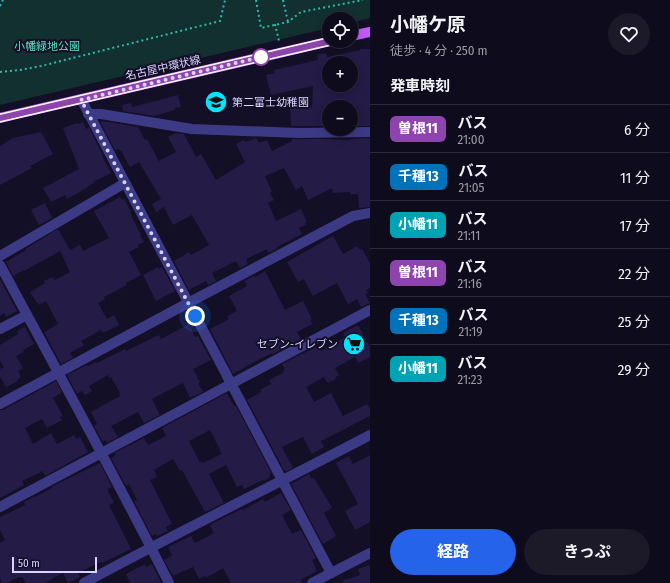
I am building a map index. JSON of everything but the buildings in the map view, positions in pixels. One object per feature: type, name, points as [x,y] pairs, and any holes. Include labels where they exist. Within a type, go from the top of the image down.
[{"type":"main road","points":[[358,35],[370,32]]},
{"type":"main road","name":"名古屋中環状線","points":[[0,118],[322,43]]},
{"type":"street","points":[[81,100],[331,573]]},
{"type":"street","points":[[88,114],[101,114],[192,129],[299,133],[370,132]]},
{"type":"street","points":[[0,256],[125,183]]},
{"type":"street","points":[[0,404],[188,302],[353,216],[370,213]]},
{"type":"street","points":[[0,265],[169,583]]},
{"type":"street","points":[[0,507],[370,310]]},
{"type":"street","points":[[0,329],[27,315]]},
{"type":"street","points":[[84,583],[370,435]]},
{"type":"street","points":[[312,583],[370,553]]},
{"type":"path","points":[[0,6],[4,0]]},
{"type":"path","points":[[0,72],[41,66],[220,21],[225,0]]},
{"type":"path","points":[[256,0],[261,28],[288,22],[301,12],[363,0]]},
{"type":"path","points":[[283,0],[288,22]]},
{"type":"path","points":[[275,24],[279,42]]},
{"type":"green space","name":"小幡緑地公園","points":[[0,0],[370,0],[370,18],[358,21],[358,12],[322,12],[322,30],[0,105]]},
{"type":"bus line","name":"曽根11","points":[[0,118],[322,43]]},
{"type":"place","name":"第二富士幼稚園","points":[[216,102]]},
{"type":"place","name":"セブン-イレブン","points":[[354,344]]},
{"type":"route","points":[[195,316],[81,100],[261,57]]}]
